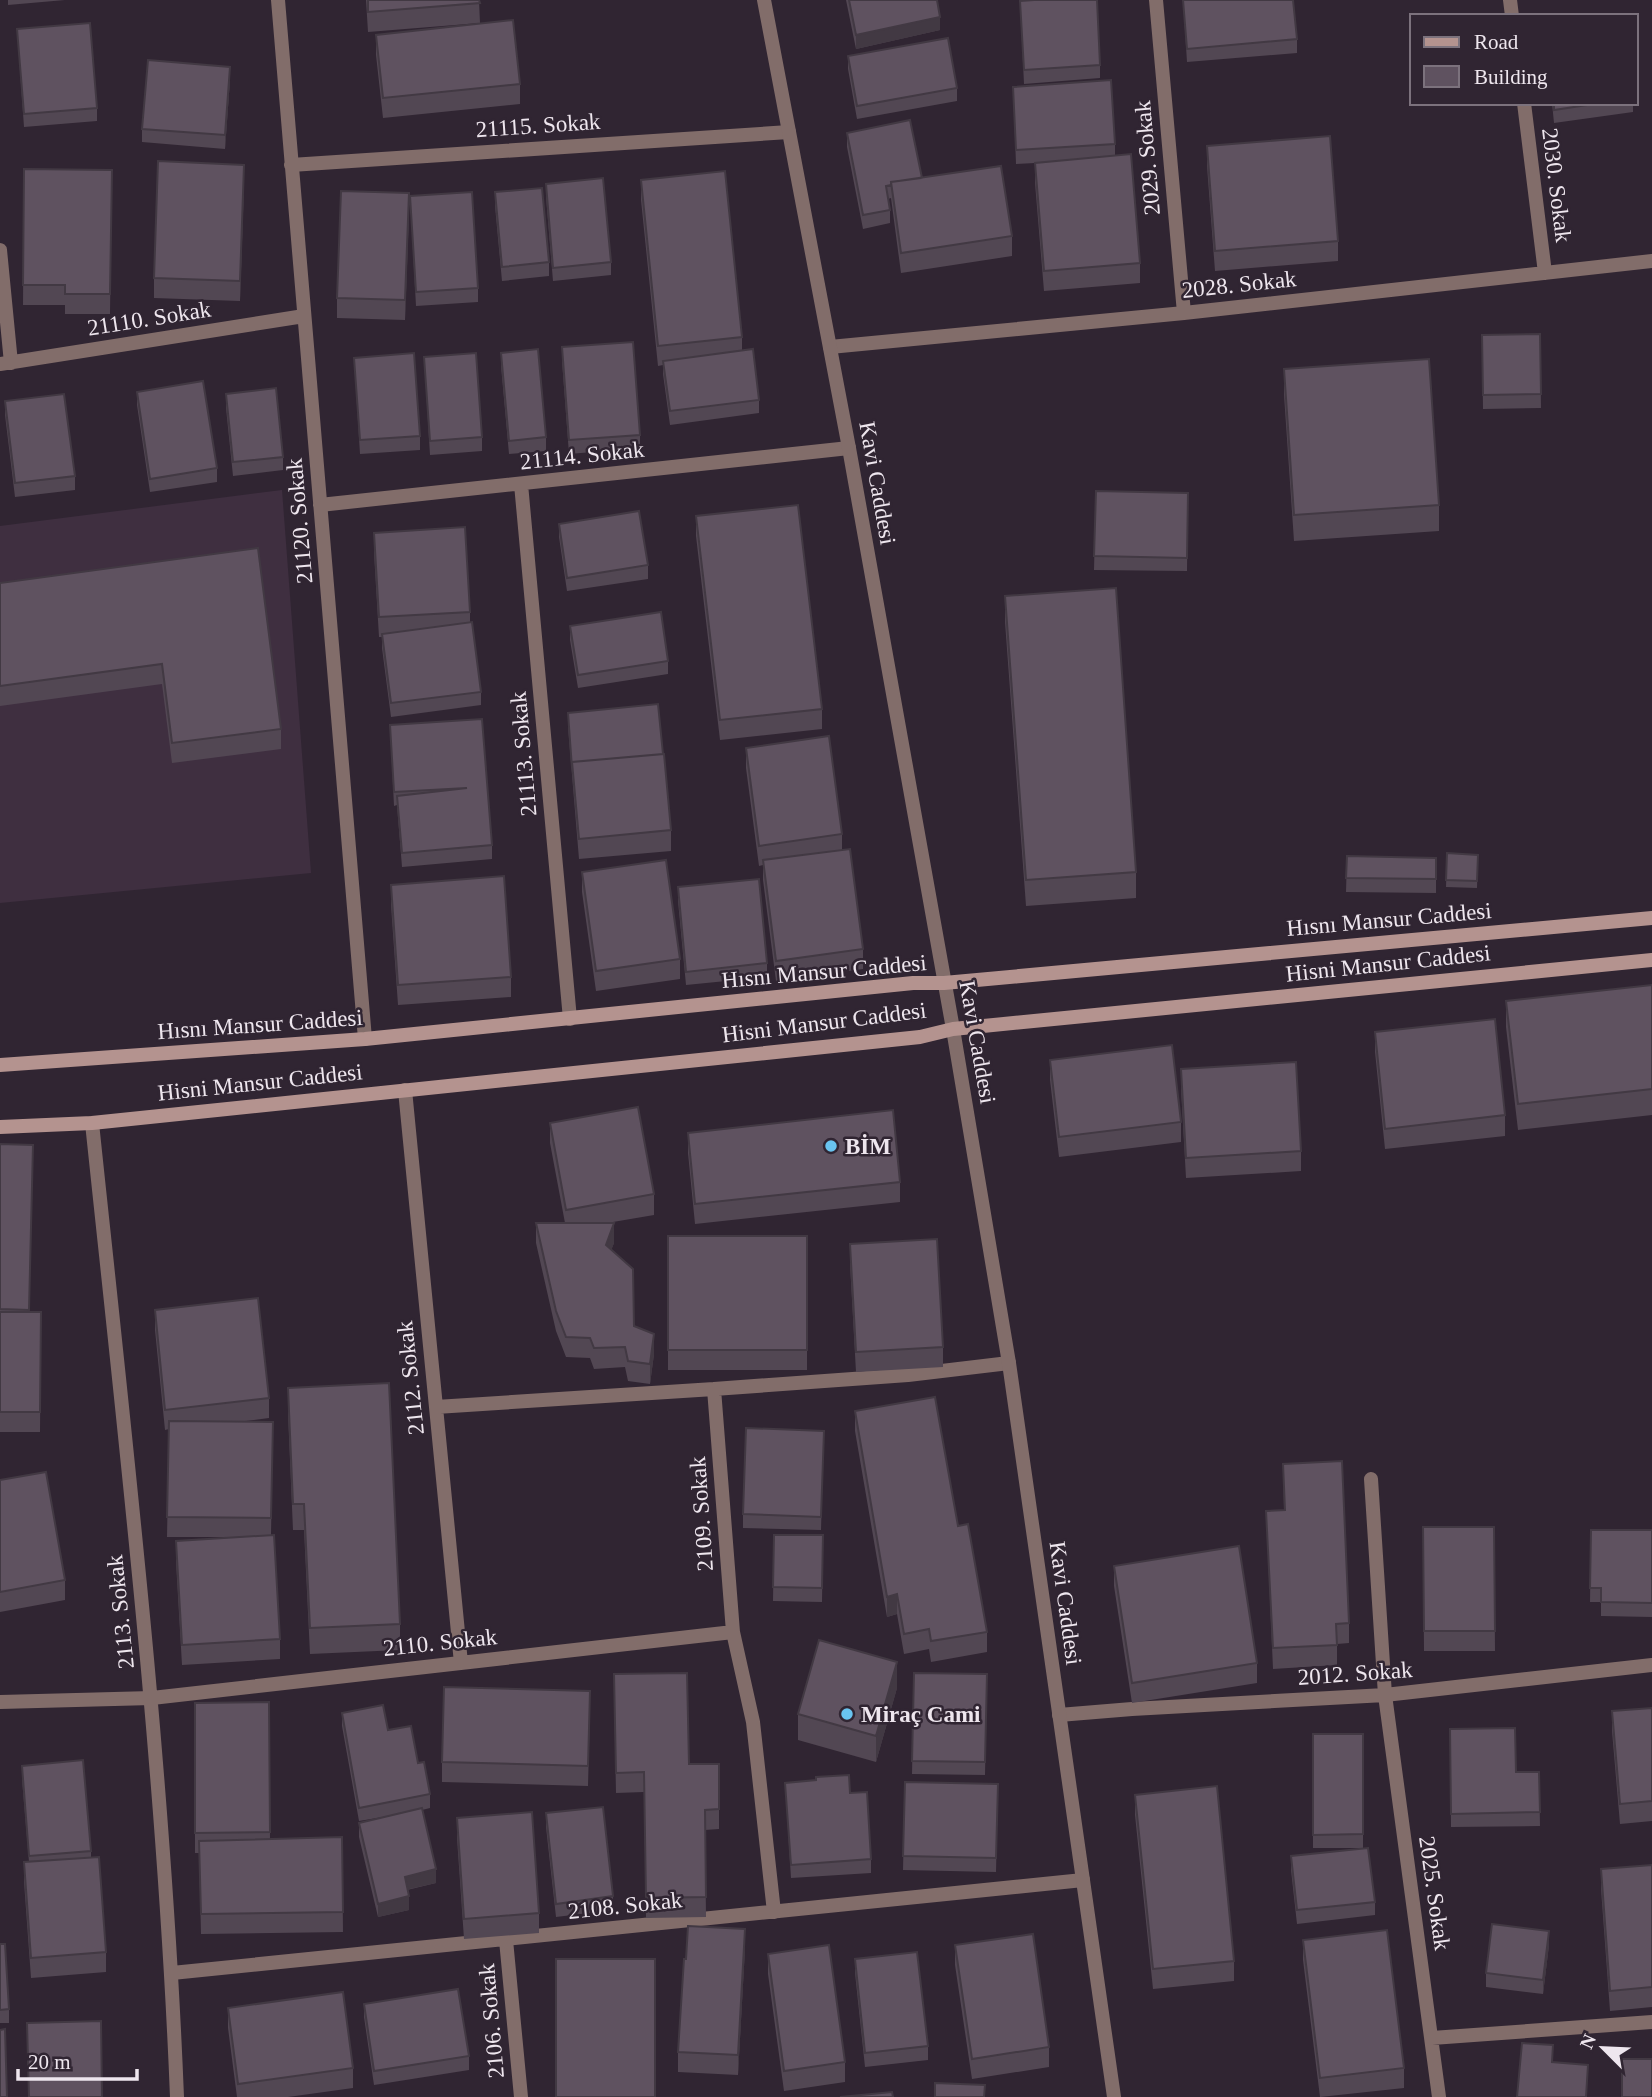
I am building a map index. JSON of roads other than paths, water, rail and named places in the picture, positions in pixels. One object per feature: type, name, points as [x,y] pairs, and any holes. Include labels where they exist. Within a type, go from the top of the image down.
[{"type":"main road","name":"Hısnı Mansur Caddesi","points":[[0,1065],[365,1039],[913,983],[1652,918]]},
{"type":"main road","name":"Hisni Mansur Caddesi","points":[[0,1127],[92,1123],[920,1037],[953,1028],[1652,960]]},
{"type":"street","name":"21120. Sokak","points":[[278,0],[365,1039]]},
{"type":"street","name":"Kavi Caddesi","points":[[764,0],[849,449],[953,1028],[1009,1363],[1114,2097]]},
{"type":"street","name":"2029. Sokak","points":[[1156,0],[1184,313]]},
{"type":"street","name":"2030. Sokak","points":[[1524,105],[1545,273]]},
{"type":"street","name":"21115. Sokak","points":[[291,165],[789,132]]},
{"type":"street","points":[[0,250],[5,364]]},
{"type":"street","name":"2028. Sokak","points":[[830,347],[1184,313],[1652,261]]},
{"type":"street","name":"21110. Sokak","points":[[5,364],[304,316]]},
{"type":"street","name":"21114. Sokak","points":[[320,505],[849,449]]},
{"type":"street","name":"21113. Sokak","points":[[521,484],[570,1019]]},
{"type":"street","name":"2112. Sokak","points":[[404,1090],[461,1663]]},
{"type":"street","name":"2113. Sokak","points":[[92,1123],[152,1698],[172,1973],[177,2097]]},
{"type":"street","points":[[436,1408],[908,1375],[1009,1363]]},
{"type":"street","name":"2109. Sokak","points":[[715,1388],[733,1632],[753,1722],[774,1912]]},
{"type":"street","name":"2025. Sokak","points":[[1371,1479],[1385,1695],[1439,2097]]},
{"type":"street","name":"2110. Sokak","points":[[0,1702],[152,1698],[733,1632]]},
{"type":"street","name":"2012. Sokak","points":[[1059,1715],[1385,1695],[1652,1665]]},
{"type":"street","name":"2108. Sokak","points":[[172,1973],[1083,1880]]},
{"type":"street","name":"2106. Sokak","points":[[506,1940],[521,2097]]},
{"type":"street","points":[[1432,2038],[1652,2022]]},
{"type":"place","name":"BİM","points":[[831,1146]]},
{"type":"place","name":"Miraç Cami","points":[[847,1714]]}]
